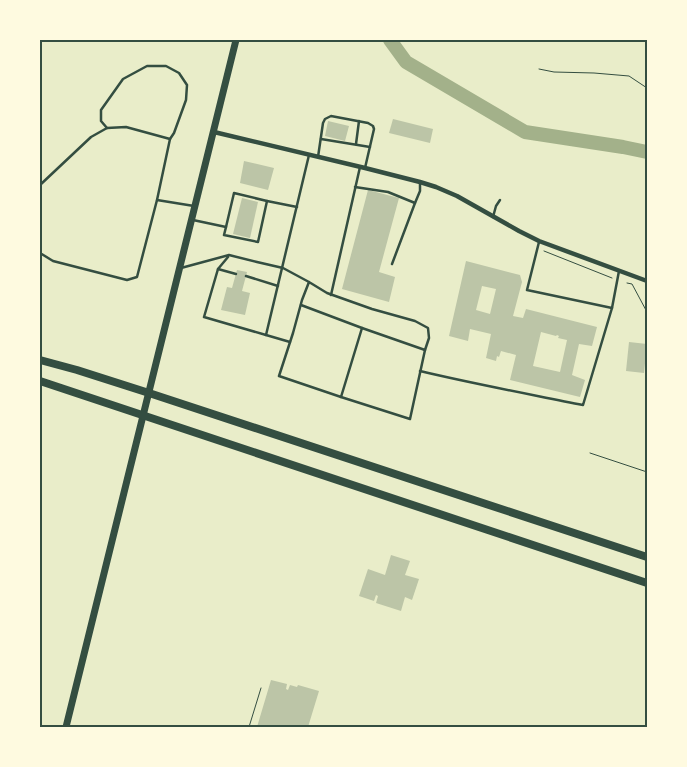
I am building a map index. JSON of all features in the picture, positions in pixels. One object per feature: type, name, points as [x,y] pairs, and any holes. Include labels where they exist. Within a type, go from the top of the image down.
[{"type":"highway","points":[[40,360],[149,393],[647,557]]},
{"type":"highway","points":[[40,381],[647,583]]},
{"type":"main road","points":[[66,727],[236,40]]},
{"type":"street","points":[[214,132],[420,182],[449,193],[539,240],[647,282]]},
{"type":"lane","points":[[40,253],[53,261],[127,280],[137,277],[170,140],[186,100],[187,85],[179,72],[166,66],[147,66],[124,79],[101,110],[101,120],[107,128]]},
{"type":"lane","points":[[318,157],[325,119],[332,116],[360,121],[373,126],[370,147],[355,187],[331,295]]},
{"type":"lane","points":[[356,144],[360,121]]},
{"type":"lane","points":[[40,185],[90,137],[107,128],[126,126],[170,140]]},
{"type":"lane","points":[[321,138],[370,147]]},
{"type":"lane","points":[[266,335],[309,155]]},
{"type":"lane","points":[[392,264],[420,190],[420,182]]},
{"type":"lane","points":[[355,187],[388,192],[415,203]]},
{"type":"lane","points":[[267,201],[258,242],[224,235],[234,193],[297,208]]},
{"type":"lane","points":[[157,200],[195,206]]},
{"type":"lane","points":[[493,217],[500,200]]},
{"type":"lane","points":[[192,219],[226,227]]},
{"type":"lane","points":[[539,240],[527,290],[612,308]]},
{"type":"lane","points":[[180,268],[229,255],[283,268],[309,282],[331,295],[428,328],[429,338],[410,419],[279,376],[309,282]]},
{"type":"lane","points":[[229,255],[218,268],[204,317],[290,342]]},
{"type":"lane","points":[[218,268],[236,274]]},
{"type":"lane","points":[[420,371],[468,383],[583,405],[612,308],[619,271]]},
{"type":"lane","points":[[246,276],[278,286]]},
{"type":"lane","points":[[301,305],[425,350]]},
{"type":"lane","points":[[341,397],[362,328]]},
{"type":"path","points":[[539,69],[554,72],[629,76],[647,88]]},
{"type":"path","points":[[537,249],[618,280]]},
{"type":"path","points":[[627,283],[632,284],[647,312]]},
{"type":"path","points":[[590,453],[647,472]]},
{"type":"path","points":[[249,727],[261,688]]},
{"type":"building","points":[[393,119],[433,129],[430,143],[389,133]]},
{"type":"building","points":[[328,121],[349,126],[345,141],[325,136]]},
{"type":"building","points":[[244,161],[274,168],[268,190],[240,183]]},
{"type":"building","points":[[368,190],[399,198],[379,272],[395,277],[389,302],[342,289]]},
{"type":"building","points":[[242,198],[258,202],[250,238],[233,234]]},
{"type":"building","points":[[466,261],[520,275],[522,282],[513,316],[523,318],[526,309],[597,327],[592,346],[579,344],[572,375],[585,380],[580,397],[510,380],[516,355],[501,351],[496,361],[486,358],[491,334],[470,329],[468,341],[449,336]],"holes":[[[482,286],[496,289],[490,314],[476,310]],[[541,332],[557,335],[559,336],[558,338],[567,340],[560,372],[533,366]]]},
{"type":"building","points":[[237,270],[247,272],[242,291],[250,293],[245,315],[221,310],[227,287],[232,288]]},
{"type":"building","points":[[629,342],[647,344],[644,373],[626,371]]},
{"type":"building","points":[[391,555],[410,561],[405,575],[419,579],[412,600],[405,597],[401,611],[376,603],[378,596],[376,595],[374,601],[359,596],[368,569],[385,575]]},
{"type":"building","points":[[271,680],[287,684],[286,689],[288,690],[290,685],[297,687],[298,685],[319,691],[308,727],[257,727]]},
{"type":"waterway","points":[[390,40],[406,62],[525,132],[647,152]]}]
